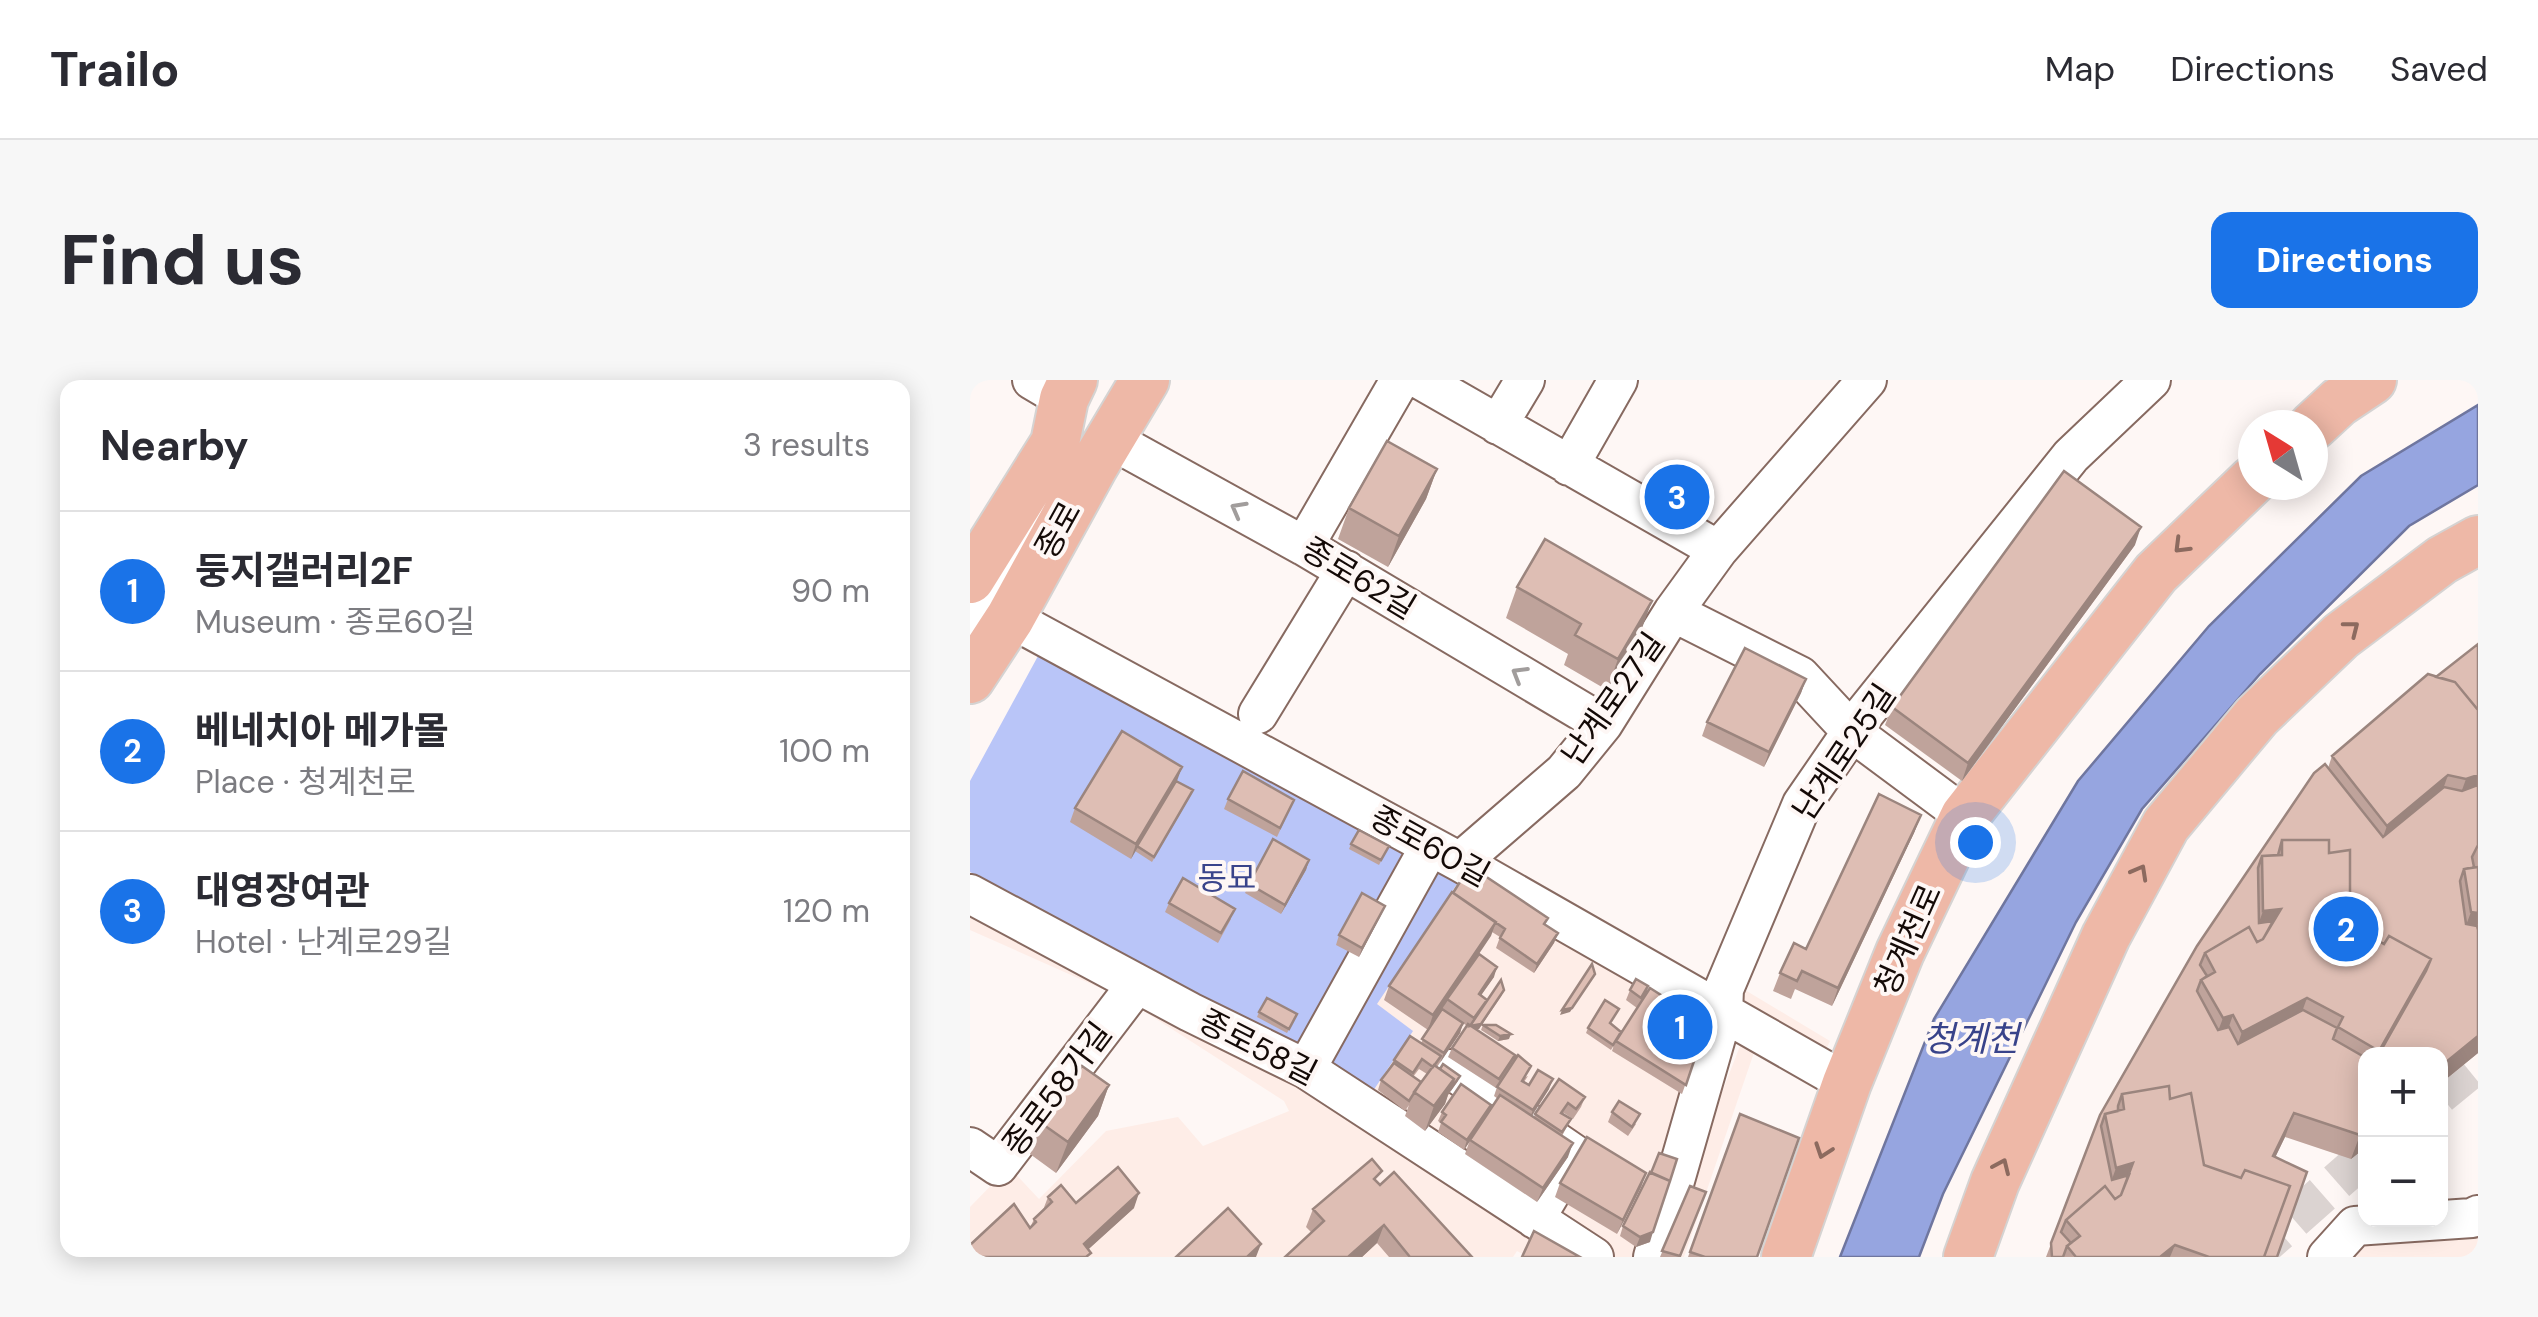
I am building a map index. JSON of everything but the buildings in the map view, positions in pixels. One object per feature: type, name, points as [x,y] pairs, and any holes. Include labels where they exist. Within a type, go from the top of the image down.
[{"type":"main road","name":"종로","points":[[970,679],[990,625],[1109,444],[1146,380]]},
{"type":"main road","name":"종로","points":[[970,578],[1065,396]]},
{"type":"main road","name":"청계천로","points":[[1786,1257],[1846,1083],[1900,952],[1965,816],[2168,560],[2238,494]]},
{"type":"main road","points":[[1968,1257],[1995,1182],[2106,936],[2166,824],[2257,716],[2341,636],[2442,560],[2478,540]]},
{"type":"street","points":[[990,625],[1072,454],[1130,380]]},
{"type":"street","points":[[1304,546],[1400,380]]},
{"type":"street","points":[[1421,380],[1718,550]]},
{"type":"street","points":[[1498,425],[1525,380]]},
{"type":"street","points":[[1569,466],[1618,380]]},
{"type":"street","name":"난계로25길","points":[[1653,1257],[1723,1013],[1724,988],[1802,804],[1852,732],[2071,456],[2152,380]]},
{"type":"street","name":"난계로27길","points":[[1306,1069],[1445,854],[1564,772],[1602,724],[1672,612],[1718,550],[1860,382]]},
{"type":"street","name":"종로62길","points":[[1109,444],[1128,449],[1304,546],[1602,724]]},
{"type":"street","points":[[1258,714],[1346,570]]},
{"type":"street","name":"난계로27길","points":[[1672,612],[1800,676],[1852,732],[1965,816]]},
{"type":"street","name":"종로60길","points":[[990,625],[1445,854],[1846,1083]]},
{"type":"street","name":"종로58길","points":[[970,894],[1306,1069],[1594,1257]]},
{"type":"street","name":"종로58가길","points":[[970,1147],[998,1166],[1137,984]]},
{"type":"street","points":[[1450,1068],[1574,1154],[1535,1219]]},
{"type":"street","points":[[2327,1257],[2355,1226],[2404,1240],[2478,1214]]},
{"type":"shaded area","points":[[1583,740],[1601,758],[1573,791],[1492,862],[1699,998],[1725,978],[1830,1041],[1820,1062],[1721,1008],[1643,1257],[1528,1257],[1517,1251],[1513,1257],[970,1257],[970,1207],[1009,1167],[1039,1199],[1106,1131],[1178,1117],[1203,1146],[1289,1111],[1284,1101],[1125,999],[970,930],[970,872],[1296,1048],[1348,952],[1358,957],[1371,910],[1408,843],[1461,844]]},
{"type":"shaded area","points":[[1747,1028],[1760,1035],[1684,1257],[1658,1257]]},
{"type":"shaded area","points":[[2478,1226],[2478,1257],[2351,1257],[2363,1236]]},
{"type":"green space","name":"동묘","points":[[1044,645],[1408,843],[1372,909],[1359,957],[1348,953],[1296,1049],[970,872],[970,781]]},
{"type":"green space","points":[[1433,853],[1467,869],[1377,1004],[1413,1031],[1369,1097],[1319,1057]]},
{"type":"water","name":"청계천","points":[[2478,405],[2478,485],[2409,526],[2260,674],[2142,809],[2076,922],[1943,1194],[1919,1257],[1840,1257],[1934,1019],[2078,781],[2209,626],[2361,476]]},
{"type":"tunnel","points":[[2448,1088],[2478,1064]]},
{"type":"tunnel","points":[[2251,1257],[2358,1163]]},
{"type":"place","name":"대영장여관","points":[[1677,497]]},
{"type":"place","name":"베네치아 메가몰","points":[[2346,929]]},
{"type":"place","name":"둥지갤러리2F","points":[[1680,1027]]}]
